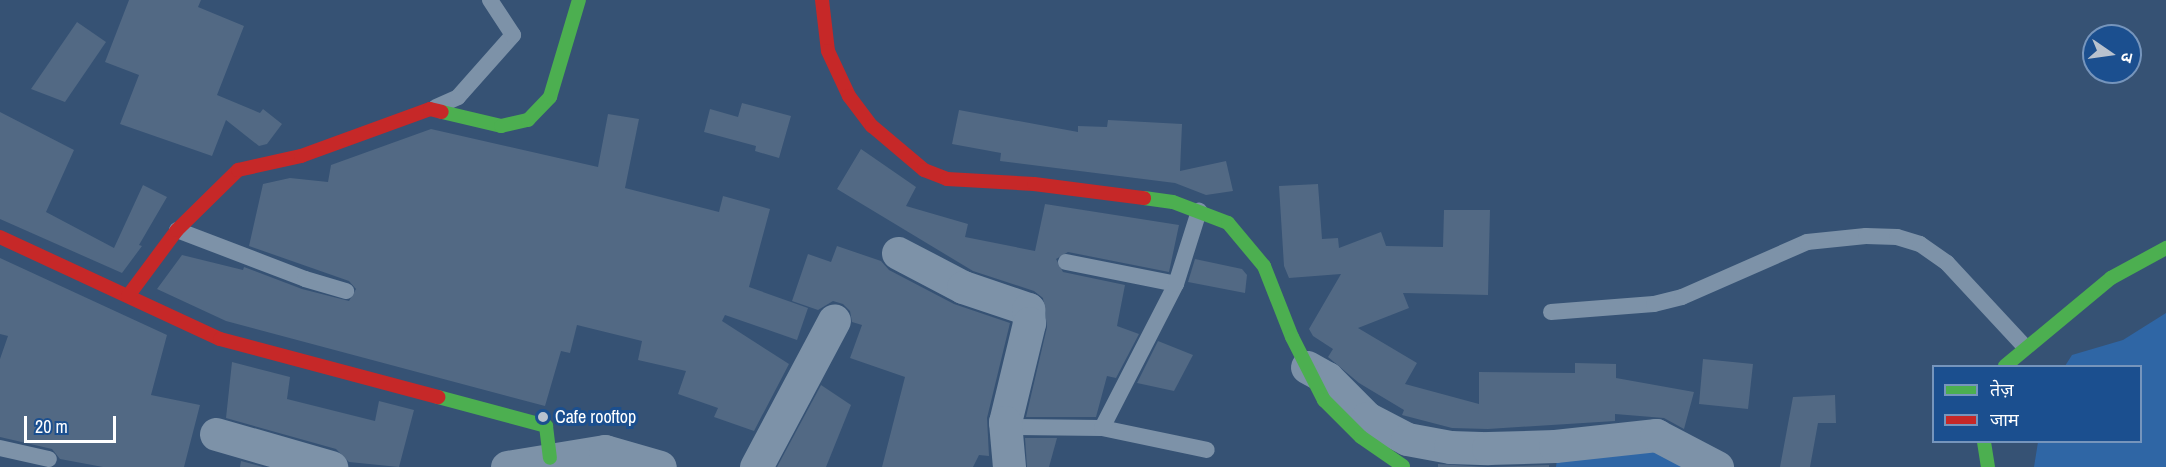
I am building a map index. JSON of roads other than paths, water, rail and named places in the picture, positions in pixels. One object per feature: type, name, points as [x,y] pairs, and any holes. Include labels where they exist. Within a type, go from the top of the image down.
[{"type":"street","points":[[128,296],[177,230],[238,170],[301,156],[430,109],[501,126],[528,120],[550,97],[579,0]]},
{"type":"street","points":[[822,0],[828,51],[849,96],[872,126],[924,170],[947,179],[1034,183],[1173,202],[1228,223],[1264,266],[1307,367],[1324,399],[1339,418],[1404,466]]},
{"type":"street","points":[[0,237],[220,339],[546,426],[556,461]]},
{"type":"street","points":[[2006,365],[2025,347],[2131,263],[2166,248]]},
{"type":"street","points":[[898,253],[963,286],[1028,309],[1029,323],[1010,397],[1007,427],[1009,467]]},
{"type":"street","points":[[756,467],[834,320]]},
{"type":"street","points":[[1307,367],[1327,378],[1367,418],[1407,439],[1450,447],[1488,448],[1555,446],[1656,435],[1717,467]]},
{"type":"street","points":[[216,434],[312,465]]},
{"type":"street","points":[[1984,443],[1988,467]]},
{"type":"street","points":[[507,467],[556,461],[606,451],[660,467]]},
{"type":"lane","points":[[430,109],[458,97],[513,35],[490,0]]},
{"type":"lane","points":[[1102,428],[1176,284],[1199,211]]},
{"type":"lane","points":[[177,230],[305,279],[345,291]]},
{"type":"lane","points":[[1551,312],[1654,304],[1682,297],[1807,242],[1897,237],[1920,244],[1947,263],[2025,347]]},
{"type":"lane","points":[[1066,262],[1176,284]]},
{"type":"lane","points":[[1007,427],[1102,428],[1207,450]]},
{"type":"lane","points":[[0,448],[50,459]]},
{"type":"place","name":"Cafe rooftop","points":[[543,417]]}]
